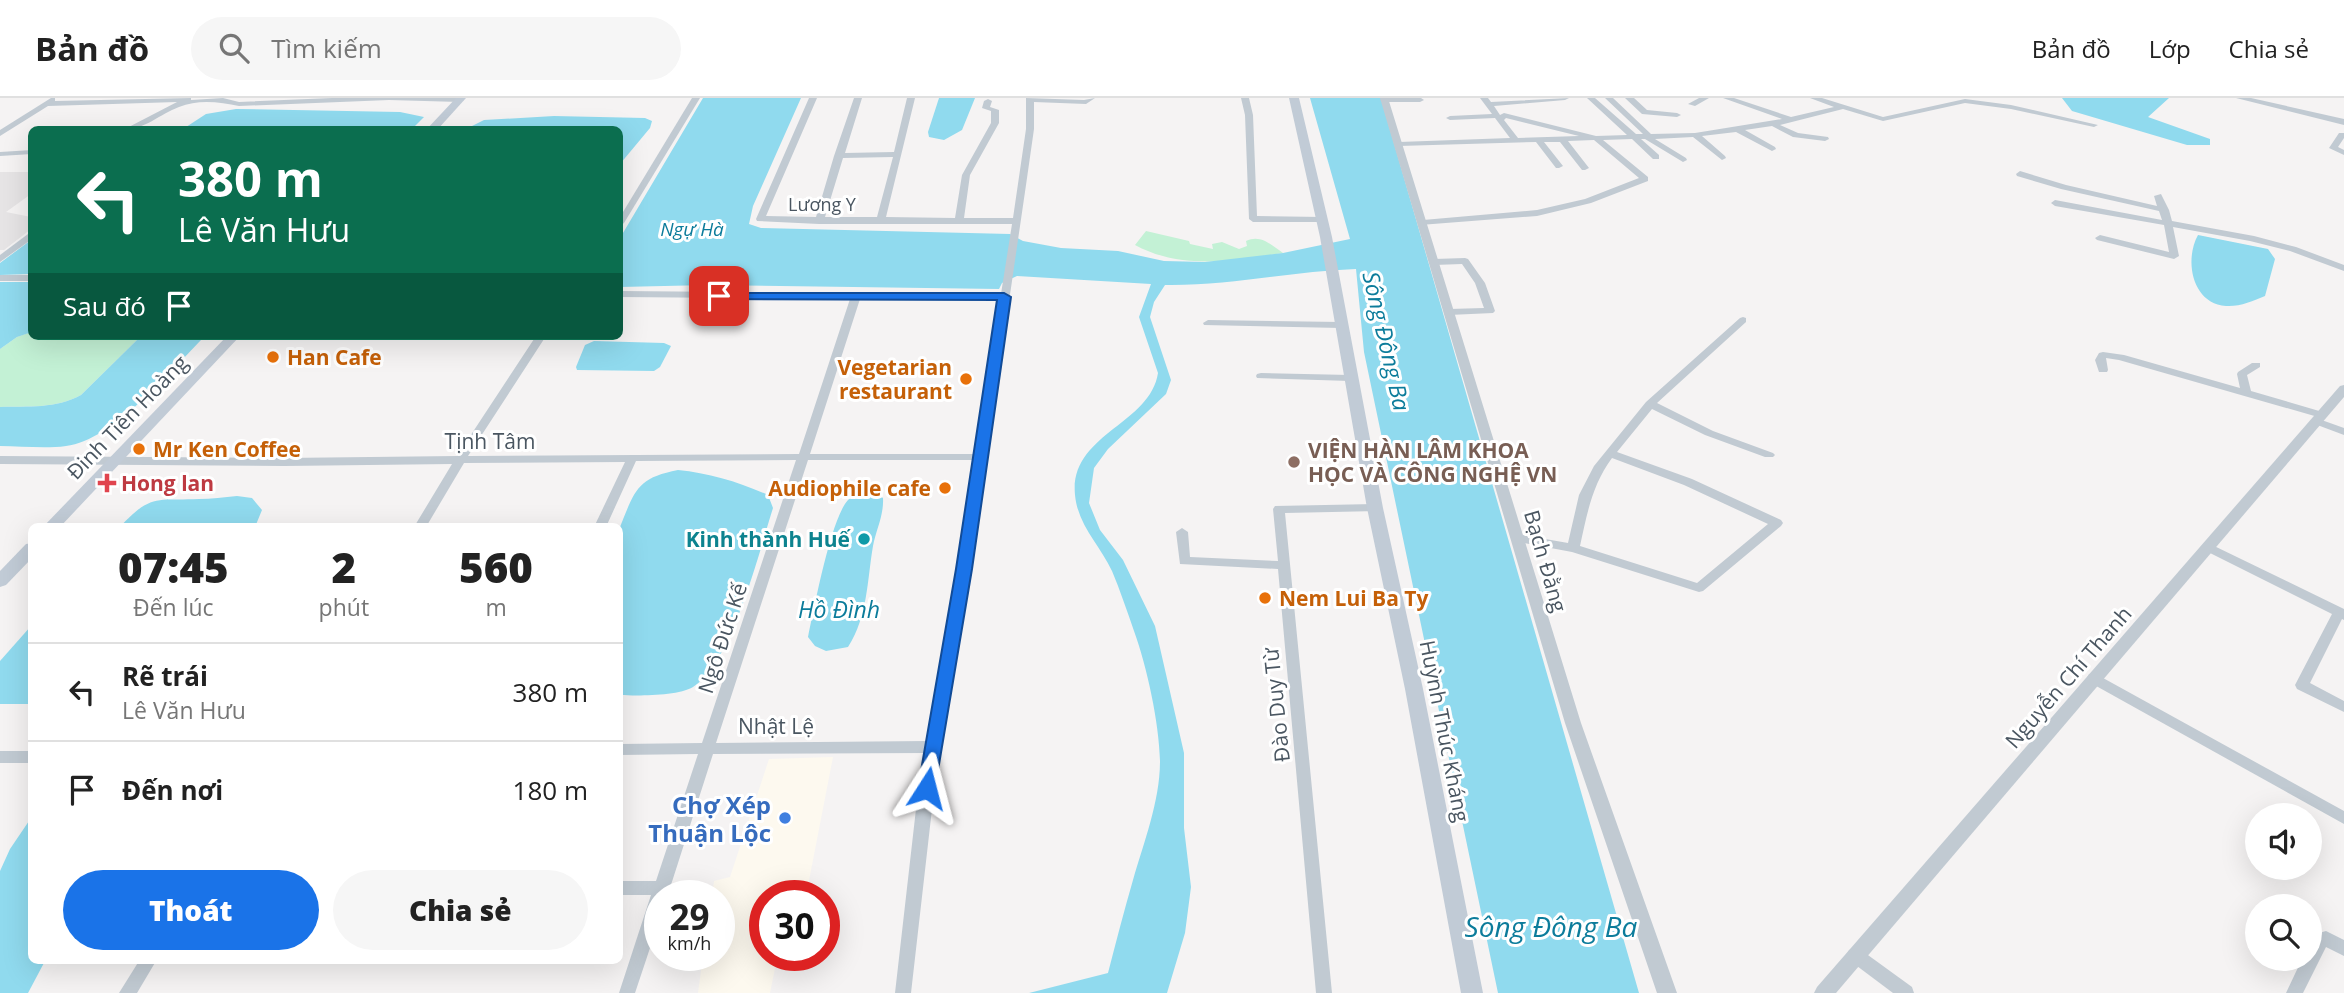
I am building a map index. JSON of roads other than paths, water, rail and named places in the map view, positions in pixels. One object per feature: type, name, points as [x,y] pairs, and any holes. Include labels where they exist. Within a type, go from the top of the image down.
[{"type":"main road","name":"Huỳnh Thúc Kháng","points":[[1294,98],[1323,220],[1375,508],[1414,689],[1472,993]]},
{"type":"main road","points":[[435,126],[460,99]]},
{"type":"main road","name":"Đinh Tiên Hoàng","points":[[55,523],[230,340]]},
{"type":"main road","points":[[0,580],[28,552]]},
{"type":"street","points":[[0,134],[55,98]]},
{"type":"street","points":[[45,104],[217,99],[239,104],[389,98],[460,99]]},
{"type":"street","points":[[623,218],[696,98]]},
{"type":"street","name":"Lương Y","points":[[813,98],[760,219],[959,219],[1015,226]]},
{"type":"street","points":[[819,220],[858,98]]},
{"type":"street","points":[[881,219],[911,98]]},
{"type":"street","points":[[903,993],[934,747],[1030,130],[1030,99],[1086,102],[1091,98]]},
{"type":"street","points":[[1245,98],[1253,219],[1323,220]]},
{"type":"street","points":[[1486,101],[1565,98]]},
{"type":"street","points":[[1591,98],[1656,157]]},
{"type":"street","points":[[1609,98],[1648,136],[1683,160]]},
{"type":"street","points":[[1629,98],[1645,113],[1677,115]]},
{"type":"street","points":[[1692,104],[1705,98]]},
{"type":"street","points":[[1727,98],[1788,120]]},
{"type":"street","points":[[1814,98],[1887,119],[1965,101],[2011,107],[2094,125]]},
{"type":"street","points":[[2240,98],[2344,122]]},
{"type":"street","points":[[1384,99],[1420,100]]},
{"type":"street","name":"Bạch Đằng","points":[[1384,99],[1573,723],[1667,993]]},
{"type":"street","points":[[135,126],[186,100]]},
{"type":"street","points":[[959,219],[966,175],[995,123],[995,110],[986,108],[989,101]]},
{"type":"street","points":[[1486,101],[1516,141]]},
{"type":"street","points":[[1398,140],[1516,141],[1695,135],[1773,124],[1842,107]]},
{"type":"street","points":[[1423,223],[1538,213],[1588,201],[1645,179],[1596,138],[1504,115],[1499,118],[1450,118]]},
{"type":"street","points":[[1773,124],[1796,135],[1825,139]]},
{"type":"street","points":[[1737,128],[1772,149]]},
{"type":"street","points":[[1398,140],[1509,133]]},
{"type":"street","points":[[1695,135],[1722,158]]},
{"type":"street","points":[[2343,135],[2333,148],[2343,153]]},
{"type":"street","points":[[1538,139],[1559,166]]},
{"type":"street","points":[[1562,139],[1585,168]]},
{"type":"street","points":[[0,154],[28,152]]},
{"type":"street","points":[[838,156],[898,154]]},
{"type":"street","points":[[2020,174],[2165,210]]},
{"type":"street","points":[[2100,238],[2174,256],[2165,210],[2158,196]]},
{"type":"street","points":[[2055,202],[2293,248],[2344,268]]},
{"type":"street","points":[[0,259],[28,237]]},
{"type":"street","points":[[1434,261],[1465,261],[1480,283],[1490,311],[1449,312]]},
{"type":"street","points":[[0,278],[28,278]]},
{"type":"street","points":[[623,294],[856,296],[1005,293]]},
{"type":"street","name":"Ngô Đức Kế","points":[[665,880],[856,296]]},
{"type":"street","points":[[1573,548],[1585,495],[1598,469],[1650,404],[1743,320]]},
{"type":"street","points":[[1208,323],[1340,325]]},
{"type":"street","points":[[422,523],[538,340]]},
{"type":"street","points":[[2103,370],[2100,360],[2103,355],[2110,355],[2246,392],[2319,418],[2344,432]]},
{"type":"street","points":[[2246,392],[2242,374],[2256,365]]},
{"type":"street","points":[[1261,376],[1350,378]]},
{"type":"street","name":"Nguyễn Chí Thanh","points":[[1824,993],[2344,389]]},
{"type":"street","points":[[1650,404],[1709,433],[1769,456]]},
{"type":"street","points":[[1517,538],[1573,548],[1699,588],[1777,523],[1688,482],[1611,454]]},
{"type":"street","name":"Tịnh Tâm","points":[[0,460],[460,461],[804,456],[980,457]]},
{"type":"street","points":[[602,523],[632,458]]},
{"type":"street","name":"Đào Duy Từ","points":[[1325,993],[1279,509],[1375,508]]},
{"type":"street","points":[[1182,533],[1184,561],[1283,565]]},
{"type":"street","points":[[2208,547],[2341,614],[2302,685],[2344,707]]},
{"type":"street","points":[[2094,678],[2344,818]]},
{"type":"street","name":"Nhật Lệ","points":[[623,749],[934,747]]},
{"type":"street","points":[[0,757],[28,757]]},
{"type":"street","points":[[623,888],[644,888]]},
{"type":"street","points":[[2294,993],[2321,939],[2326,938],[2344,949]]},
{"type":"street","name":"Ngô Đức Kế","points":[[627,993],[644,942]]},
{"type":"street","points":[[1855,955],[1906,993]]},
{"type":"street","points":[[127,993],[146,964]]},
{"type":"water","points":[[703,98],[801,98],[753,206],[749,224],[761,228],[1010,234],[1023,241],[1061,248],[1118,251],[1164,261],[1205,262],[1283,253],[1350,239],[1310,98],[1381,98],[1639,993],[1498,993],[1364,352],[1356,269],[1165,285],[1154,302],[1150,317],[1171,380],[1166,394],[1108,449],[1094,468],[1089,503],[1100,530],[1123,560],[1155,626],[1184,753],[1184,828],[1191,887],[1185,933],[1167,993],[1029,993],[1108,973],[1157,791],[1159,746],[1152,695],[1143,661],[1112,571],[1080,516],[1075,495],[1077,474],[1084,458],[1097,443],[1141,405],[1152,391],[1158,373],[1139,317],[1151,284],[1017,276],[1002,283],[999,289],[708,285],[623,287],[623,233]]},
{"type":"water","points":[[939,98],[975,98],[962,130],[944,140],[929,137],[928,132]]},
{"type":"water","points":[[2062,98],[2169,98],[2148,117],[2210,139],[2210,145],[2187,145],[2072,111]]},
{"type":"water","points":[[236,109],[400,112],[424,117],[415,126],[188,126],[206,114]]},
{"type":"water","points":[[554,116],[645,118],[652,121],[650,128],[623,160],[623,126],[472,126],[484,120]]},
{"type":"water","points":[[2198,235],[2268,249],[2275,259],[2265,296],[2231,306],[2214,303],[2205,298],[2194,279],[2192,268],[2194,245]]},
{"type":"water","points":[[28,242],[28,274],[0,275],[0,263]]},
{"type":"water","points":[[0,282],[28,282],[28,333],[17,337],[0,349]]},
{"type":"water","points":[[137,340],[201,340],[141,402],[103,431],[84,441],[66,446],[0,446],[0,407],[52,405],[81,395]]},
{"type":"water","points":[[594,341],[664,343],[671,346],[660,367],[654,371],[577,370],[585,345]]},
{"type":"water","points":[[690,471],[735,482],[768,495],[773,508],[752,578],[732,631],[707,674],[693,687],[678,692],[623,695],[622,523],[639,488],[664,473]]},
{"type":"water","name":"Hồ Đình","points":[[863,492],[873,492],[883,498],[883,504],[873,546],[863,611],[848,647],[826,651],[815,646],[808,637],[819,586],[829,544],[842,510],[850,499]]},
{"type":"water","points":[[237,496],[252,498],[262,510],[257,523],[124,523],[140,509],[156,501]]},
{"type":"water","points":[[28,629],[28,704],[0,704],[0,661]]},
{"type":"water","points":[[28,822],[28,964],[43,964],[28,993],[0,993],[0,871],[10,849]]},
{"type":"place","name":"Han Cafe","points":[[273,357]]},
{"type":"place","name":"Vegetarian restaurant","points":[[966,379]]},
{"type":"place","name":"Mr Ken Coffee","points":[[139,449]]},
{"type":"place","name":"VIỆN HÀN LÂM KHOA HỌC VÀ CÔNG NGHỆ VN","points":[[1294,462]]},
{"type":"place","name":"Hong lan","points":[[107,483]]},
{"type":"place","name":"Audiophile cafe","points":[[945,488]]},
{"type":"place","name":"Kinh thành Huế","points":[[864,539]]},
{"type":"place","name":"Nem Lui Ba Ty","points":[[1265,598]]},
{"type":"place","name":"Chợ Xép Thuận Lộc","points":[[785,818]]},
{"type":"water label","name":"Ngự Hà","points":[[692,229]]},
{"type":"water label","name":"Sông Đông Ba","points":[[1387,341]]},
{"type":"water label","name":"Sông Đông Ba","points":[[1551,926]]}]
